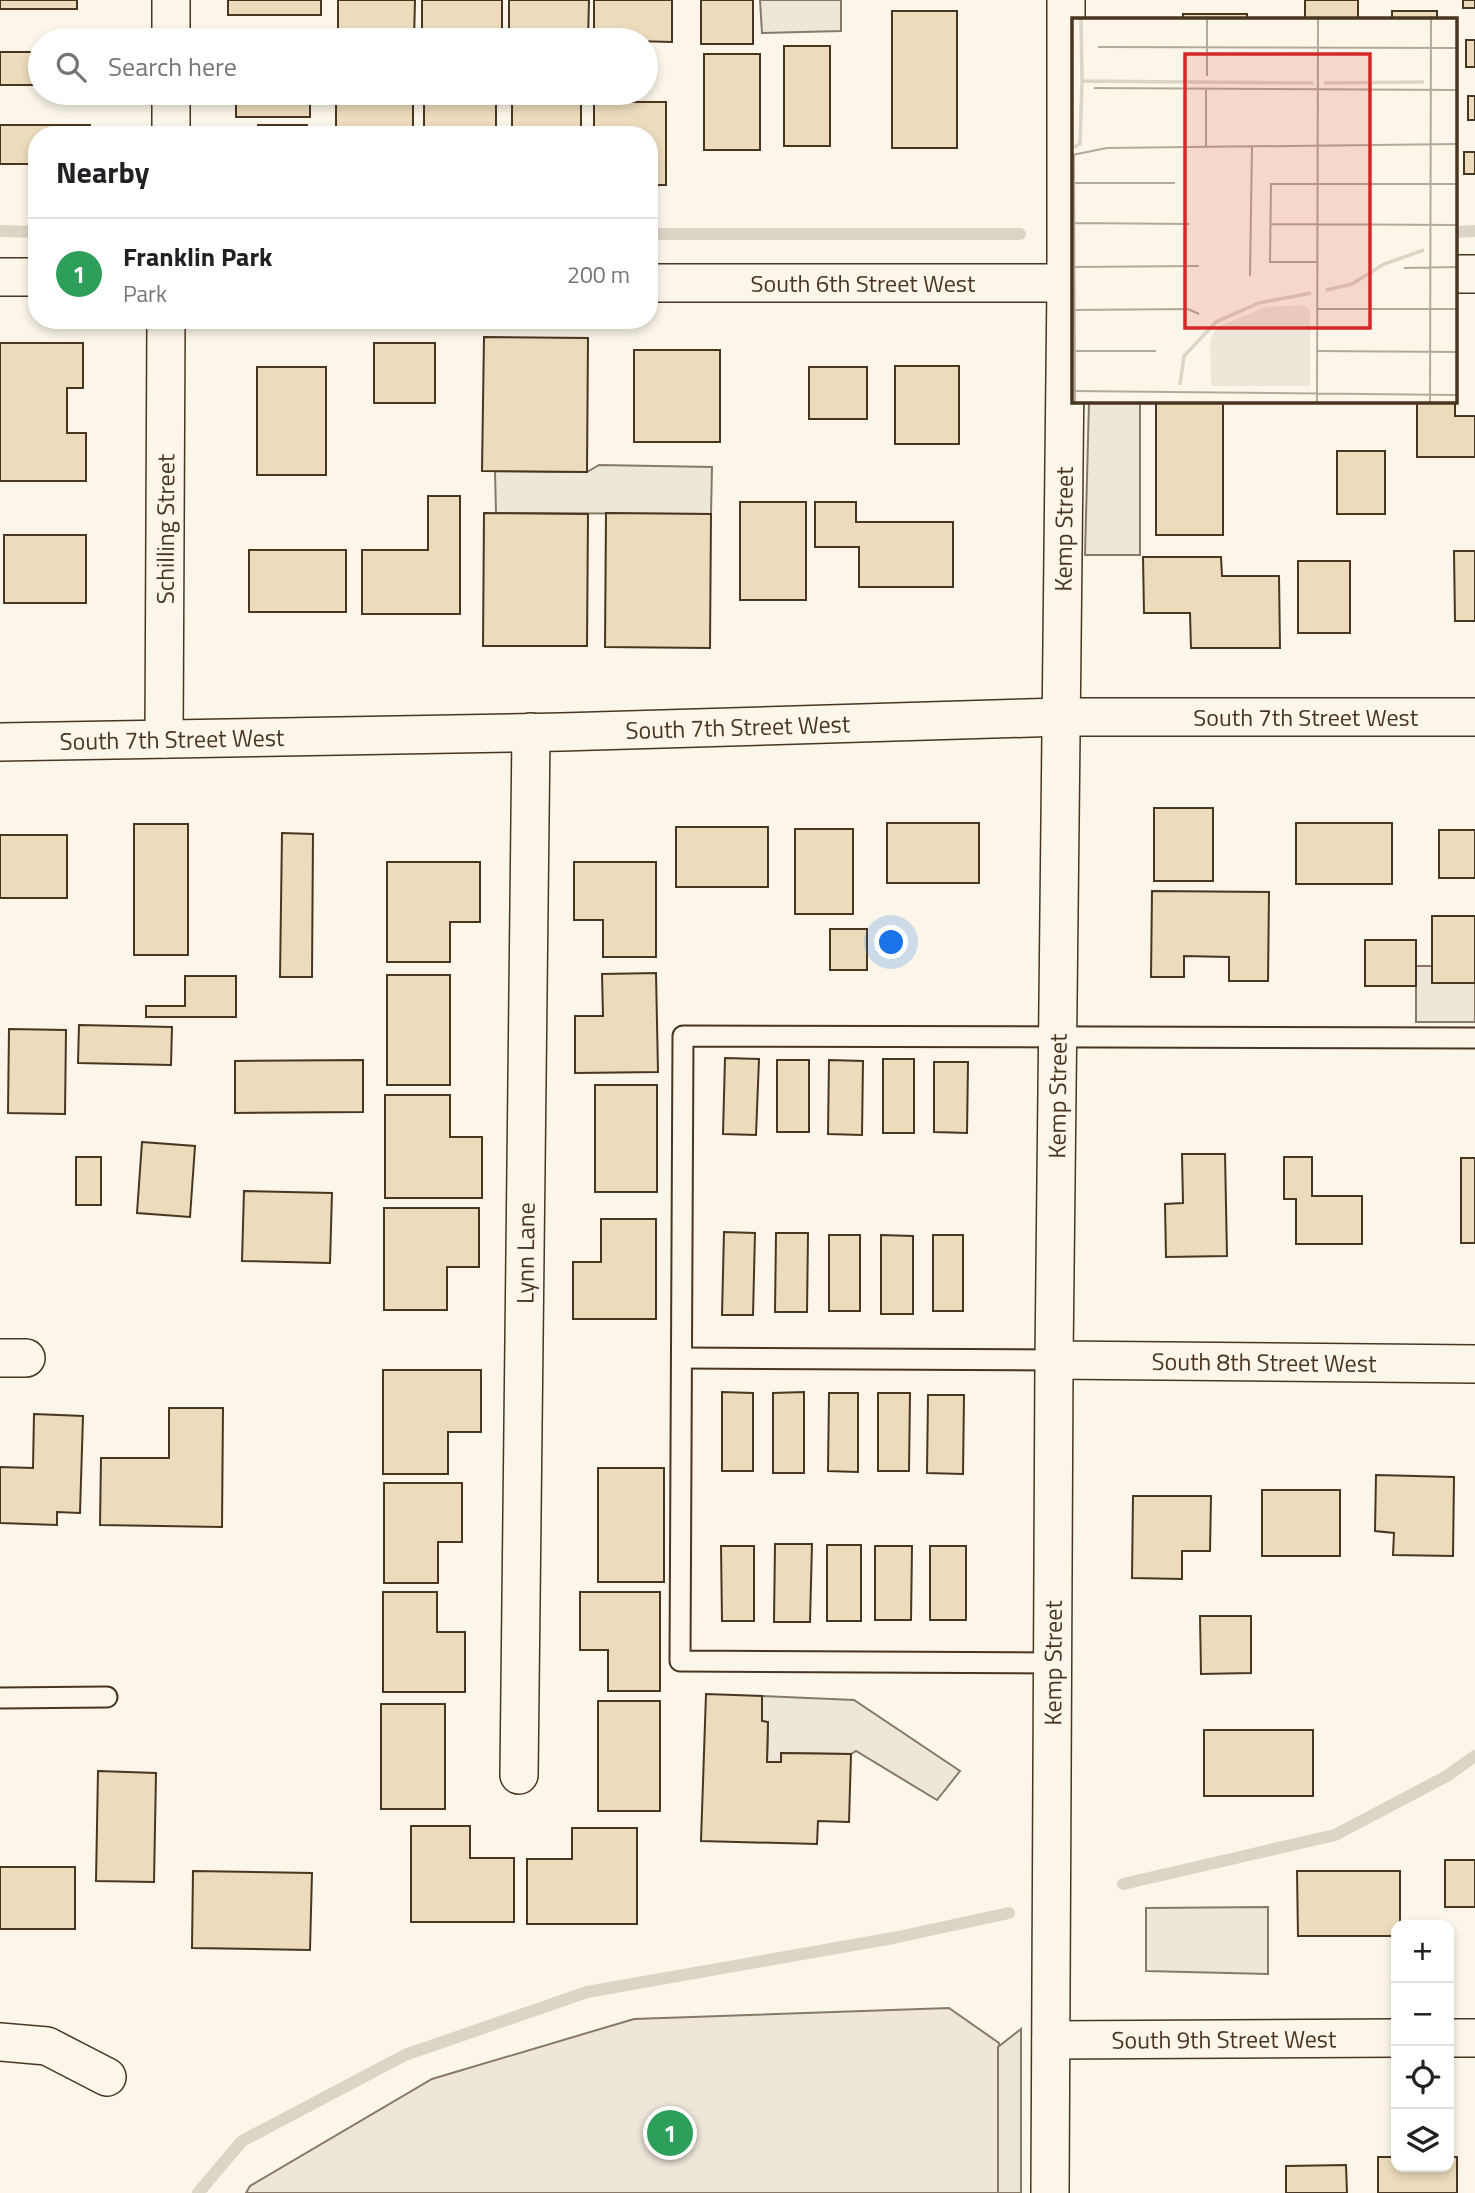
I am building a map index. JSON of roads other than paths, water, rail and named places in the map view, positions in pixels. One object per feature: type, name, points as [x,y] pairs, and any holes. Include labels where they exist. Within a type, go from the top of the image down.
[{"type":"street","points":[[171,0],[171,28]]},
{"type":"street","name":"Kemp Street","points":[[1049,2193],[1054,1360],[1070,284],[1066,0]]},
{"type":"street","points":[[170,126],[171,105]]},
{"type":"street","points":[[0,277],[28,277]]},
{"type":"street","name":"South 6th Street West","points":[[658,283],[1070,284]]},
{"type":"street","name":"Schilling Street","points":[[164,739],[166,329]]},
{"type":"street","name":"South 7th Street West","points":[[0,742],[531,732],[1062,717],[1475,718]]},
{"type":"street","name":"Lynn Lane","points":[[519,1775],[531,732]]},
{"type":"street","name":"South 8th Street West","points":[[1054,1360],[1475,1364]]},
{"type":"street","name":"South 9th Street West","points":[[1051,2040],[1391,2038]]},
{"type":"street","points":[[1454,2038],[1475,2038]]},
{"type":"street","points":[[0,2042],[47,2046],[107,2077]]},
{"type":"lane","points":[[1052,1663],[680,1661],[683,1036],[1475,1038]]},
{"type":"lane","points":[[682,1358],[1054,1360]]},
{"type":"lane","points":[[0,1698],[107,1697]]},
{"type":"waterway","points":[[0,231],[28,232]]},
{"type":"waterway","points":[[1458,232],[1475,231]]},
{"type":"waterway","points":[[658,234],[1020,234]]},
{"type":"waterway","points":[[1123,1884],[1335,1835],[1447,1776],[1475,1756]]},
{"type":"waterway","points":[[198,2193],[242,2141],[405,2055],[587,1992],[893,1938],[1009,1913]]},
{"type":"place","name":"Franklin Park","points":[[670,2133]]}]
